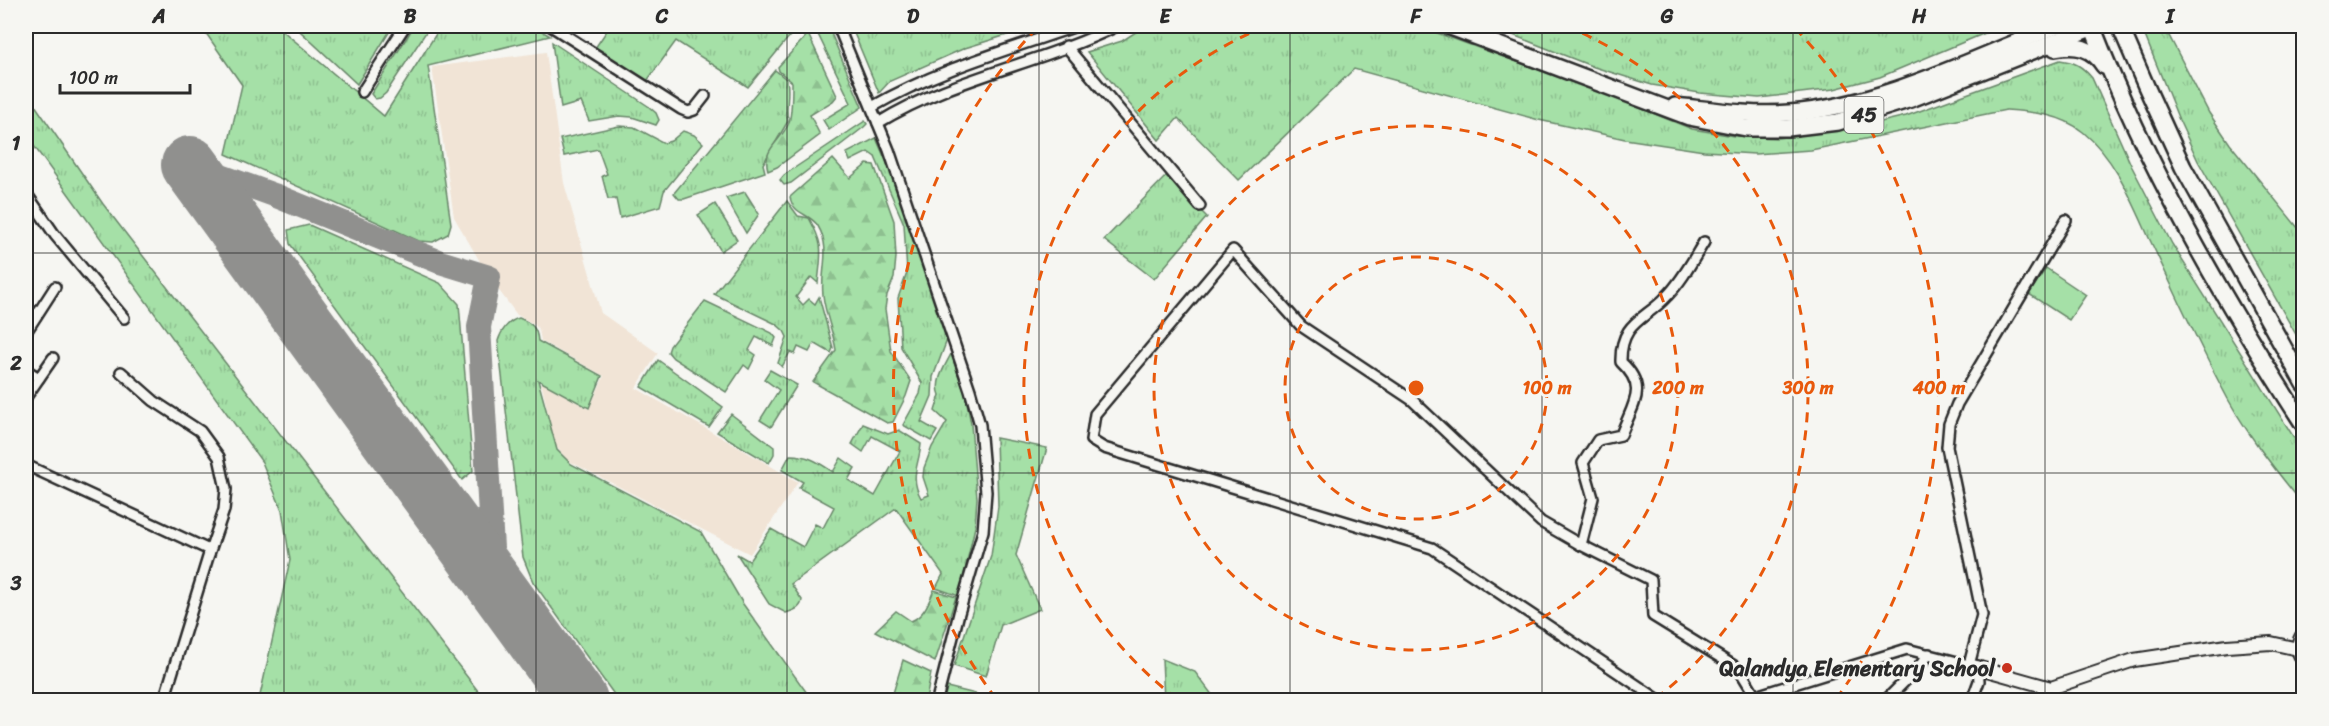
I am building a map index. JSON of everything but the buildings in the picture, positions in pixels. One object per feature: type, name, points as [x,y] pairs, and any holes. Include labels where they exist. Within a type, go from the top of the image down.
[{"type":"highway","name":"45","points":[[1448,26],[1626,93],[1670,105],[1747,114],[1812,111],[1843,105],[2094,26],[2117,88],[2175,209],[2304,425]]},
{"type":"highway","points":[[2024,47],[2042,26]]},
{"type":"highway","name":"45","points":[[2024,47],[2056,26]]},
{"type":"highway","points":[[2120,26],[2183,167],[2304,384]]},
{"type":"highway","points":[[2024,47],[2084,48],[2099,57],[2117,88]]},
{"type":"street","points":[[362,92],[405,26]]},
{"type":"street","points":[[551,26],[681,109],[688,112],[694,110],[705,96]]},
{"type":"street","points":[[838,26],[889,150],[980,425],[986,492],[983,531],[959,613],[938,700]]},
{"type":"street","points":[[872,107],[906,88],[951,69],[1077,26]]},
{"type":"street","points":[[878,123],[913,103],[956,84],[1117,26]]},
{"type":"street","points":[[1066,46],[1200,206]]},
{"type":"street","points":[[26,196],[54,235],[124,318]]},
{"type":"street","points":[[1972,700],[1979,681],[1973,665],[1982,615],[1947,447],[1949,424],[1957,404],[2066,220]]},
{"type":"street","points":[[1581,545],[1593,498],[1582,463],[1598,441],[1621,435],[1638,389],[1633,374],[1621,362],[1620,352],[1631,325],[1667,297],[1704,242]]},
{"type":"street","points":[[1659,700],[1432,548],[1104,448],[1091,440],[1095,414],[1233,250],[1300,326],[1412,400],[1541,522],[1651,580],[1653,616],[1739,669],[1757,699]]},
{"type":"street","points":[[26,332],[55,287]]},
{"type":"street","points":[[26,308],[36,316]]},
{"type":"street","points":[[26,397],[53,358]]},
{"type":"street","points":[[26,370],[39,378]]},
{"type":"street","points":[[121,372],[154,401],[200,431],[219,457],[226,489],[224,510],[164,700]]},
{"type":"street","points":[[26,465],[199,545],[207,549],[209,554]]},
{"type":"street","points":[[2304,633],[2298,642],[2298,649],[2304,662]]},
{"type":"street","points":[[1743,700],[1757,699],[1908,650],[1973,665],[2041,687],[2051,688],[2134,660],[2169,654],[2271,643],[2298,649]]},
{"type":"street","points":[[1886,700],[1929,654]]},
{"type":"street","points":[[2041,687],[2049,700]]},
{"type":"shaded area","points":[[546,52],[564,183],[601,313],[658,353],[636,388],[798,482],[750,554],[567,460],[555,445],[541,382],[589,409],[604,376],[541,341],[539,330],[534,324],[517,315],[489,277],[454,217],[432,67]]},
{"type":"green space","points":[[201,26],[277,26],[384,116],[441,26],[534,26],[550,36],[428,66],[451,224],[448,234],[433,242],[419,241],[226,154],[242,85]]},
{"type":"green space","points":[[303,26],[393,26],[357,84],[300,31]]},
{"type":"green space","points":[[414,26],[430,26],[386,93],[375,99],[371,94]]},
{"type":"green space","points":[[610,26],[798,26],[748,87],[676,41],[647,81],[593,51]]},
{"type":"green space","points":[[814,26],[828,26],[862,107],[829,130],[823,120],[851,103]]},
{"type":"green space","points":[[851,26],[1036,26],[965,48],[890,81],[879,93]]},
{"type":"green space","points":[[1145,26],[1418,26],[1600,92],[1692,129],[1734,136],[1778,138],[1864,126],[1906,116],[2060,60],[2074,63],[2092,78],[2132,167],[2172,244],[2303,452],[2303,504],[2258,446],[2229,400],[2114,168],[2095,143],[2065,121],[2036,113],[2006,110],[1811,150],[1755,154],[1704,151],[1625,139],[1539,120],[1354,69],[1239,180],[1178,118],[1159,140],[1087,52],[1122,41]]},
{"type":"green space","points":[[1490,26],[2002,26],[1880,77],[1834,89],[1759,98],[1700,93],[1652,85],[1594,67]]},
{"type":"green space","points":[[2141,26],[2164,26],[2209,113],[2230,144],[2303,234],[2303,347],[2198,161]]},
{"type":"green space","points":[[808,34],[837,96],[810,115],[820,135],[777,167],[768,171],[767,157],[772,146],[788,125],[791,111],[792,82],[779,71],[778,67]]},
{"type":"green space","points":[[552,42],[648,106],[656,113],[659,120],[656,125],[632,117],[619,116],[589,121],[581,102],[561,108]]},
{"type":"green space","points":[[775,70],[787,80],[788,121],[763,164],[765,172],[679,199],[674,193]]},
{"type":"green space","points":[[26,92],[103,204],[485,700],[259,700],[290,560],[282,510],[262,462],[26,135]]},
{"type":"green space","points":[[865,121],[867,124],[864,127],[791,183],[784,185],[780,180],[784,175]]},
{"type":"green space","points":[[619,126],[634,127],[664,143],[671,141],[683,131],[694,135],[703,143],[664,191],[660,206],[620,218],[616,199],[608,199],[602,176],[607,174],[598,149],[564,156],[560,139]]},
{"type":"green space","points":[[876,138],[902,198],[947,340],[933,377],[932,396],[921,422],[937,431],[931,441],[903,425],[920,394],[922,383],[901,347],[898,298],[907,273],[904,224],[875,157],[868,152],[850,161],[847,153]]},
{"type":"green space","points":[[833,159],[850,178],[867,164],[874,165],[894,221],[896,257],[894,278],[887,295],[885,309],[891,351],[911,381],[893,422],[887,423],[813,382],[836,350],[823,295],[824,243],[818,226],[798,211],[790,197]]},
{"type":"green space","points":[[1166,176],[1207,217],[1154,279],[1104,240]]},
{"type":"green space","points":[[745,192],[759,214],[746,233],[726,198]]},
{"type":"green space","points":[[787,201],[798,216],[809,218],[818,236],[821,250],[818,283],[811,277],[796,297],[803,305],[809,299],[815,304],[819,297],[833,348],[831,353],[814,343],[809,352],[798,347],[795,354],[790,352],[782,367],[778,363],[787,337],[784,331],[776,324],[714,294]]},
{"type":"green space","points":[[715,204],[737,240],[721,251],[698,215]]},
{"type":"green space","points":[[309,225],[440,283],[459,304],[473,471],[462,480],[290,244],[288,230]]},
{"type":"green space","points":[[2046,268],[2086,295],[2069,320],[2029,294]]},
{"type":"green space","points":[[705,301],[772,333],[776,338],[773,346],[756,337],[749,350],[756,355],[749,369],[744,365],[726,392],[673,358],[668,352],[670,346]]},
{"type":"green space","points":[[519,318],[533,326],[538,341],[602,376],[589,408],[538,380],[557,450],[571,464],[701,532],[743,604],[812,700],[618,700],[533,582],[523,557],[498,341],[506,327]]},
{"type":"green space","points":[[951,354],[966,397],[971,424],[977,498],[975,527],[959,596],[936,588],[943,574],[896,508],[791,584],[802,600],[799,607],[786,613],[769,604],[737,554],[749,561],[771,529],[803,547],[815,524],[823,528],[834,507],[799,488],[803,482],[782,470],[790,455],[808,458],[833,472],[841,458],[855,468],[848,480],[875,496],[900,451],[872,436],[863,452],[852,444],[863,424],[888,434],[899,430],[921,444],[915,477],[917,490],[921,498],[929,495],[923,477],[924,468],[932,447],[947,422],[935,411],[940,395],[939,379]]},
{"type":"green space","points":[[658,360],[723,407],[709,427],[641,387]]},
{"type":"green space","points":[[770,370],[797,385],[771,427],[760,420],[779,390],[764,379]]},
{"type":"green space","points":[[731,414],[774,447],[774,454],[769,463],[717,432]]},
{"type":"green space","points":[[996,438],[1047,448],[1016,555],[1040,609],[1001,625],[986,676],[954,666],[991,556],[998,506]]},
{"type":"green space","points":[[934,590],[956,597],[935,662],[875,631],[896,611],[911,621],[916,619],[926,608]]},
{"type":"green space","points":[[1162,659],[1195,672],[1216,700],[1164,700]]},
{"type":"green space","points":[[903,660],[931,673],[926,700],[891,700]]},
{"type":"green space","points":[[947,687],[988,697],[988,700],[944,700]]},
{"type":"taxiway","points":[[190,165],[274,195],[440,262],[489,277],[479,327],[494,582]]},
{"type":"runway","points":[[190,165],[579,700]]},
{"type":"place","name":"Qalandya Elementary School","points":[[2007,668]]}]
